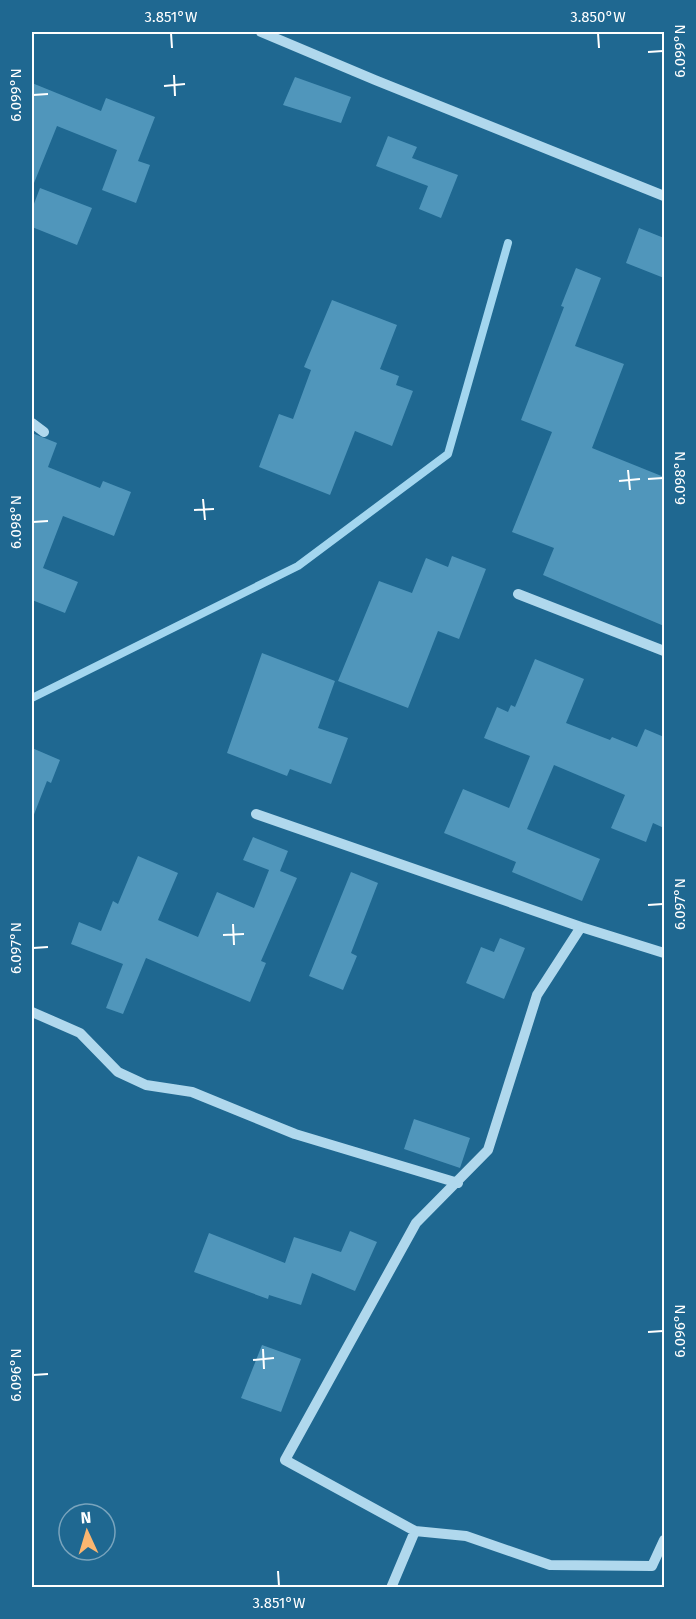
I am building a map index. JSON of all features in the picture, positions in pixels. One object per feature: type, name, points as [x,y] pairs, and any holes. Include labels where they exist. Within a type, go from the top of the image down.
[{"type":"street","points":[[261,32],[375,81],[664,196]]},
{"type":"street","points":[[32,423],[44,432]]},
{"type":"street","points":[[518,594],[664,651]]},
{"type":"street","points":[[256,814],[581,927],[664,953]]},
{"type":"street","points":[[581,927],[537,995],[488,1150],[458,1183],[416,1223],[285,1460],[415,1531],[466,1536],[550,1565],[652,1566],[664,1540]]},
{"type":"street","points":[[32,1012],[80,1034],[118,1072],[146,1085],[192,1092],[295,1134],[458,1183]]},
{"type":"street","points":[[391,1587],[415,1531]]},
{"type":"building","points":[[295,77],[351,97],[341,123],[283,105]]},
{"type":"building","points":[[32,83],[101,111],[106,98],[155,117],[138,161],[150,165],[136,203],[102,190],[117,150],[57,126],[32,188]]},
{"type":"building","points":[[388,136],[417,147],[412,158],[458,175],[441,218],[419,209],[428,186],[376,166]]},
{"type":"building","points":[[40,188],[92,208],[77,245],[32,227],[32,209]]},
{"type":"building","points":[[639,228],[664,238],[664,278],[626,263]]},
{"type":"building","points":[[576,268],[601,278],[575,346],[624,364],[592,448],[664,477],[664,626],[543,575],[554,548],[512,532],[552,432],[521,420],[564,307],[561,306]]},
{"type":"building","points":[[332,300],[397,325],[380,369],[399,376],[396,385],[413,391],[392,446],[355,431],[330,495],[259,467],[279,414],[293,419],[311,370],[304,367]]},
{"type":"building","points":[[32,433],[57,443],[48,467],[100,488],[103,481],[131,492],[114,536],[63,516],[43,568],[78,582],[65,613],[32,600]]},
{"type":"building","points":[[452,556],[486,569],[459,639],[438,631],[408,708],[338,681],[379,581],[412,593],[426,558],[448,567]]},
{"type":"building","points":[[262,653],[335,681],[318,728],[348,738],[331,784],[290,769],[287,776],[227,753]]},
{"type":"building","points":[[535,659],[584,679],[566,723],[610,740],[612,737],[637,747],[645,729],[664,737],[664,828],[653,823],[646,842],[611,828],[625,795],[554,765],[527,829],[600,859],[582,901],[512,872],[516,862],[444,833],[463,789],[509,808],[530,756],[484,738],[497,707],[508,712],[511,705],[515,707]]},
{"type":"building","points":[[32,748],[60,760],[51,783],[47,781],[33,817]]},
{"type":"building","points":[[253,837],[288,851],[280,871],[297,878],[261,961],[266,963],[250,1002],[146,958],[123,1014],[106,1008],[123,964],[71,944],[79,922],[101,931],[113,901],[118,904],[138,856],[178,873],[158,920],[198,937],[217,892],[254,908],[269,870],[243,860]]},
{"type":"building","points":[[351,872],[378,883],[351,953],[357,956],[343,990],[309,976]]},
{"type":"building","points":[[500,938],[525,948],[504,999],[466,983],[481,947],[494,952]]},
{"type":"building","points":[[414,1119],[470,1138],[460,1168],[404,1149]]},
{"type":"building","points":[[350,1231],[377,1242],[355,1291],[312,1273],[301,1305],[269,1295],[268,1299],[194,1272],[209,1233],[285,1263],[294,1237],[341,1252]]},
{"type":"building","points":[[262,1345],[301,1359],[281,1412],[241,1398]]},
{"type":"waterway","points":[[32,698],[298,566],[448,454],[508,243]]}]
